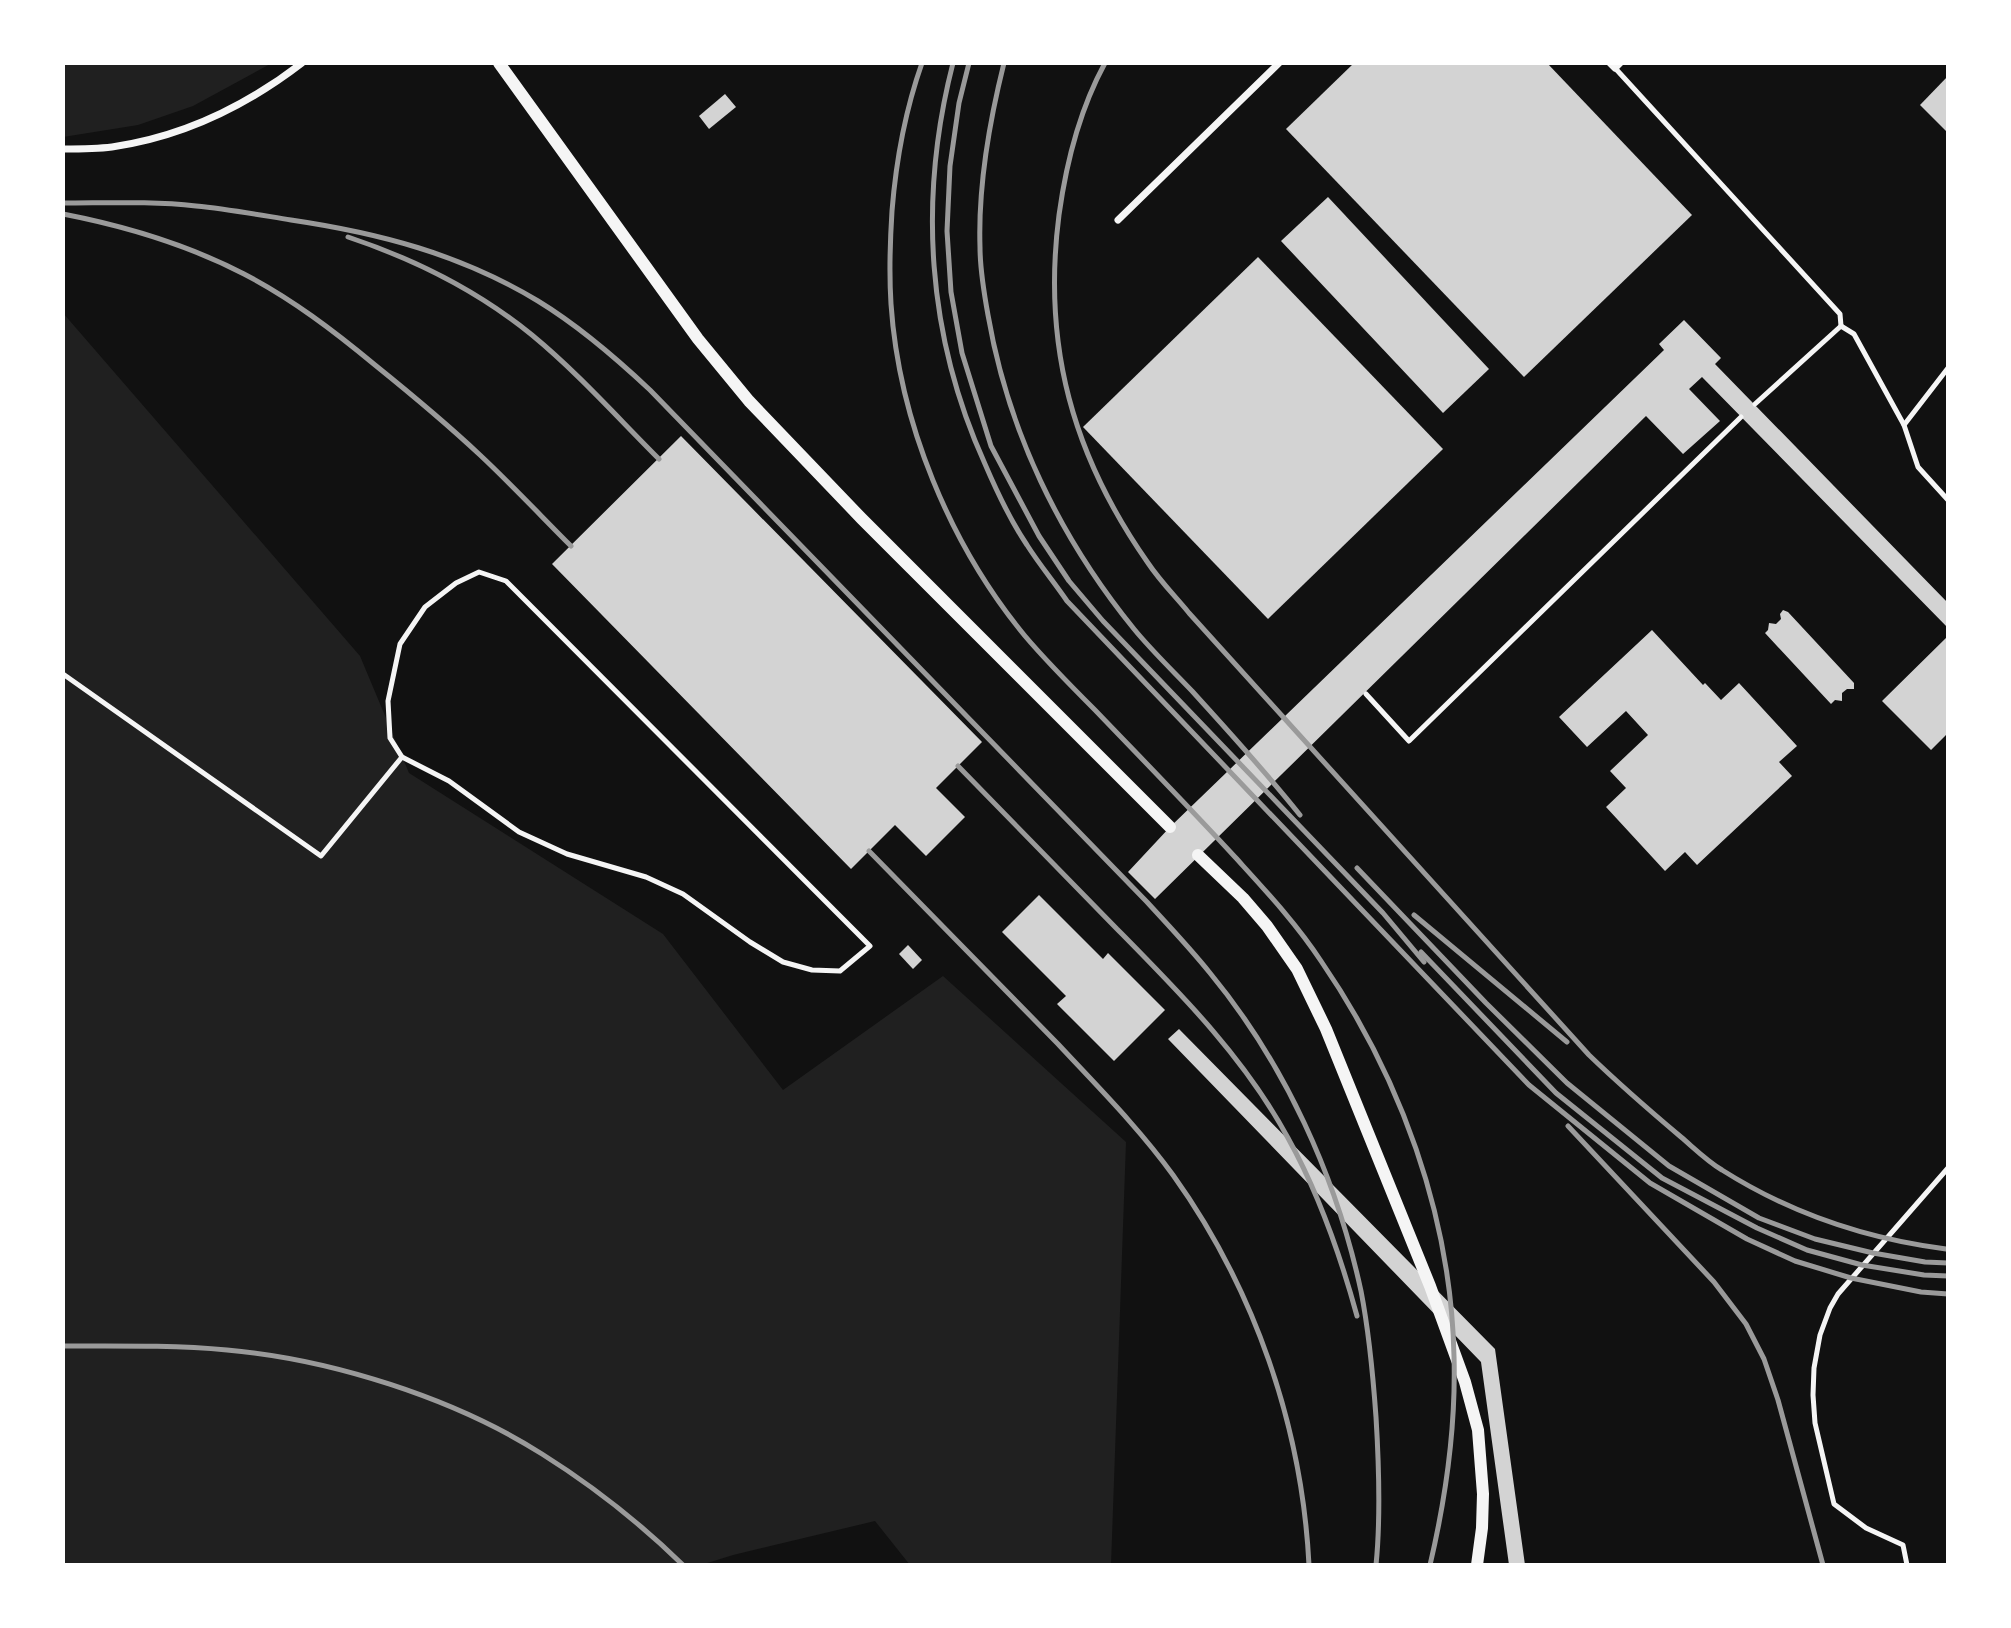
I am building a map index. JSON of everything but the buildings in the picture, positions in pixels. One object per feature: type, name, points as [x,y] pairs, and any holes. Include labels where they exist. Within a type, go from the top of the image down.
[{"type":"street","points":[[63,149],[110,147],[160,137],[207,121],[258,94],[302,63]]},
{"type":"street","points":[[499,63],[698,339],[749,401],[862,519],[1170,827]]},
{"type":"street","points":[[1118,220],[1279,63]]},
{"type":"street","points":[[1198,855],[1268,926],[1297,969],[1326,1029],[1425,1274],[1465,1382],[1478,1430],[1483,1494],[1477,1565]]},
{"type":"lane","points":[[1615,65],[1840,314],[1841,326]]},
{"type":"lane","points":[[1755,404],[1841,326]]},
{"type":"lane","points":[[1841,326],[1854,334],[1905,425],[1918,467],[1948,500]]},
{"type":"lane","points":[[1905,425],[1948,368]]},
{"type":"lane","points":[[1366,694],[1409,741],[1741,417]]},
{"type":"lane","points":[[479,572],[506,581],[870,946],[840,971],[812,970],[783,962],[683,894],[646,877],[567,854],[519,832],[449,781],[402,757],[390,738],[388,701],[400,644],[425,607],[456,583],[479,572]]},
{"type":"lane","points":[[63,674],[321,856],[402,757]]},
{"type":"lane","points":[[1907,1565],[1903,1545],[1866,1528],[1834,1504],[1815,1423],[1814,1368],[1820,1335],[1838,1294],[1948,1168]]},
{"type":"shaded area","points":[[63,63],[272,63],[193,106],[138,125],[63,137]]},
{"type":"shaded area","points":[[63,313],[360,656],[409,773],[663,934],[783,1090],[943,976],[1126,1142],[1111,1565],[910,1565],[875,1521],[701,1565],[63,1565]]},
{"type":"railway","points":[[922,63],[906,118],[899,155],[890,258],[896,348],[917,437],[952,522],[998,600],[1042,655],[1200,820],[1291,920],[1349,1005],[1375,1051],[1397,1099],[1431,1199],[1451,1303],[1454,1356],[1452,1435],[1441,1514],[1430,1565]]},
{"type":"railway","points":[[953,63],[942,114],[932,216],[940,317],[966,416],[985,464],[1015,526],[1067,601],[1529,1085],[1650,1183],[1747,1239],[1795,1261],[1851,1278],[1921,1292],[1948,1294]]},
{"type":"railway","points":[[969,63],[959,103],[950,166],[947,231],[951,292],[962,353],[991,446],[1039,536],[1069,581],[1103,621],[1383,913],[1424,962]]},
{"type":"railway","points":[[1004,63],[989,131],[983,177],[980,255],[997,358],[1023,441],[1061,520],[1107,594],[1141,637],[1300,815]]},
{"type":"railway","points":[[1105,63],[1081,118],[1066,176],[1055,263],[1055,310],[1069,398],[1082,440],[1122,523],[1153,570],[1589,1055],[1634,1097],[1716,1166],[1775,1199],[1858,1231],[1946,1249]]},
{"type":"railway","points":[[63,203],[196,206],[324,225],[387,239],[449,258],[479,270],[538,301],[596,342],[650,390],[1147,902],[1210,973],[1262,1045],[1304,1123],[1337,1206],[1361,1291],[1370,1354],[1379,1472],[1376,1565]]},
{"type":"railway","points":[[63,214],[110,224],[178,245],[244,274],[296,305],[344,340],[442,421],[492,466],[571,546]]},
{"type":"railway","points":[[348,237],[421,266],[490,304],[565,364],[659,459]]},
{"type":"railway","points":[[958,766],[1188,1003],[1252,1081],[1288,1138],[1319,1203],[1357,1316]]},
{"type":"railway","points":[[869,851],[1118,1108],[1173,1175],[1202,1218],[1250,1311],[1269,1360],[1296,1461],[1309,1565]]},
{"type":"railway","points":[[1357,868],[1567,1083],[1669,1166],[1759,1218],[1815,1239],[1873,1253],[1948,1263]]},
{"type":"railway","points":[[1414,915],[1567,1042]]},
{"type":"railway","points":[[1421,952],[1556,1093],[1662,1178],[1757,1228],[1807,1250],[1862,1265],[1948,1276]]},
{"type":"railway","points":[[1568,1126],[1714,1282],[1746,1324],[1764,1359],[1778,1400],[1823,1565]]},
{"type":"railway","points":[[63,1346],[227,1350],[308,1362],[391,1384],[470,1415],[542,1454],[616,1506],[683,1565]]}]
